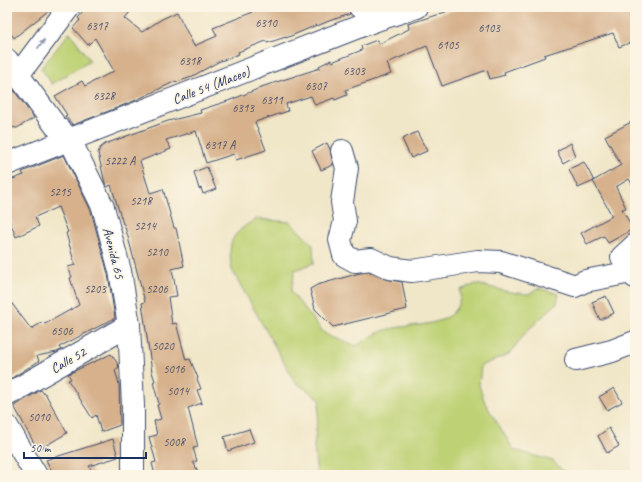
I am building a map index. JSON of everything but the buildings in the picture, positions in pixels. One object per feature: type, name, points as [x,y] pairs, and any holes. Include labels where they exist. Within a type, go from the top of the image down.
[{"type":"street","points":[[12,67],[68,7]]},
{"type":"street","name":"Calle 54 (Maceo)","points":[[7,164],[70,140],[368,13],[416,7]]},
{"type":"street","name":"Avenida 65","points":[[12,67],[55,125],[70,140],[102,207],[120,271],[129,325],[133,405],[133,475]]},
{"type":"street","points":[[342,151],[347,168],[342,202],[345,221],[340,240],[344,255],[355,261],[371,259],[390,268],[412,271],[478,261],[501,262],[575,286],[631,263]]},
{"type":"street","name":"Calle 52","points":[[7,395],[129,325]]},
{"type":"street","points":[[576,360],[612,351],[635,342]]},
{"type":"street","points":[[7,426],[36,475]]},
{"type":"green space","points":[[70,32],[90,61],[52,84],[41,68]]},
{"type":"green space","points":[[256,219],[290,222],[313,245],[314,263],[295,270],[291,292],[324,333],[356,346],[383,331],[392,328],[437,322],[447,318],[454,311],[460,301],[460,290],[476,284],[510,292],[529,294],[538,288],[559,294],[557,303],[527,331],[509,354],[481,366],[479,385],[485,403],[514,450],[553,461],[567,475],[317,475],[314,446],[320,399],[295,382],[232,270],[230,252],[233,239],[241,229]]}]
